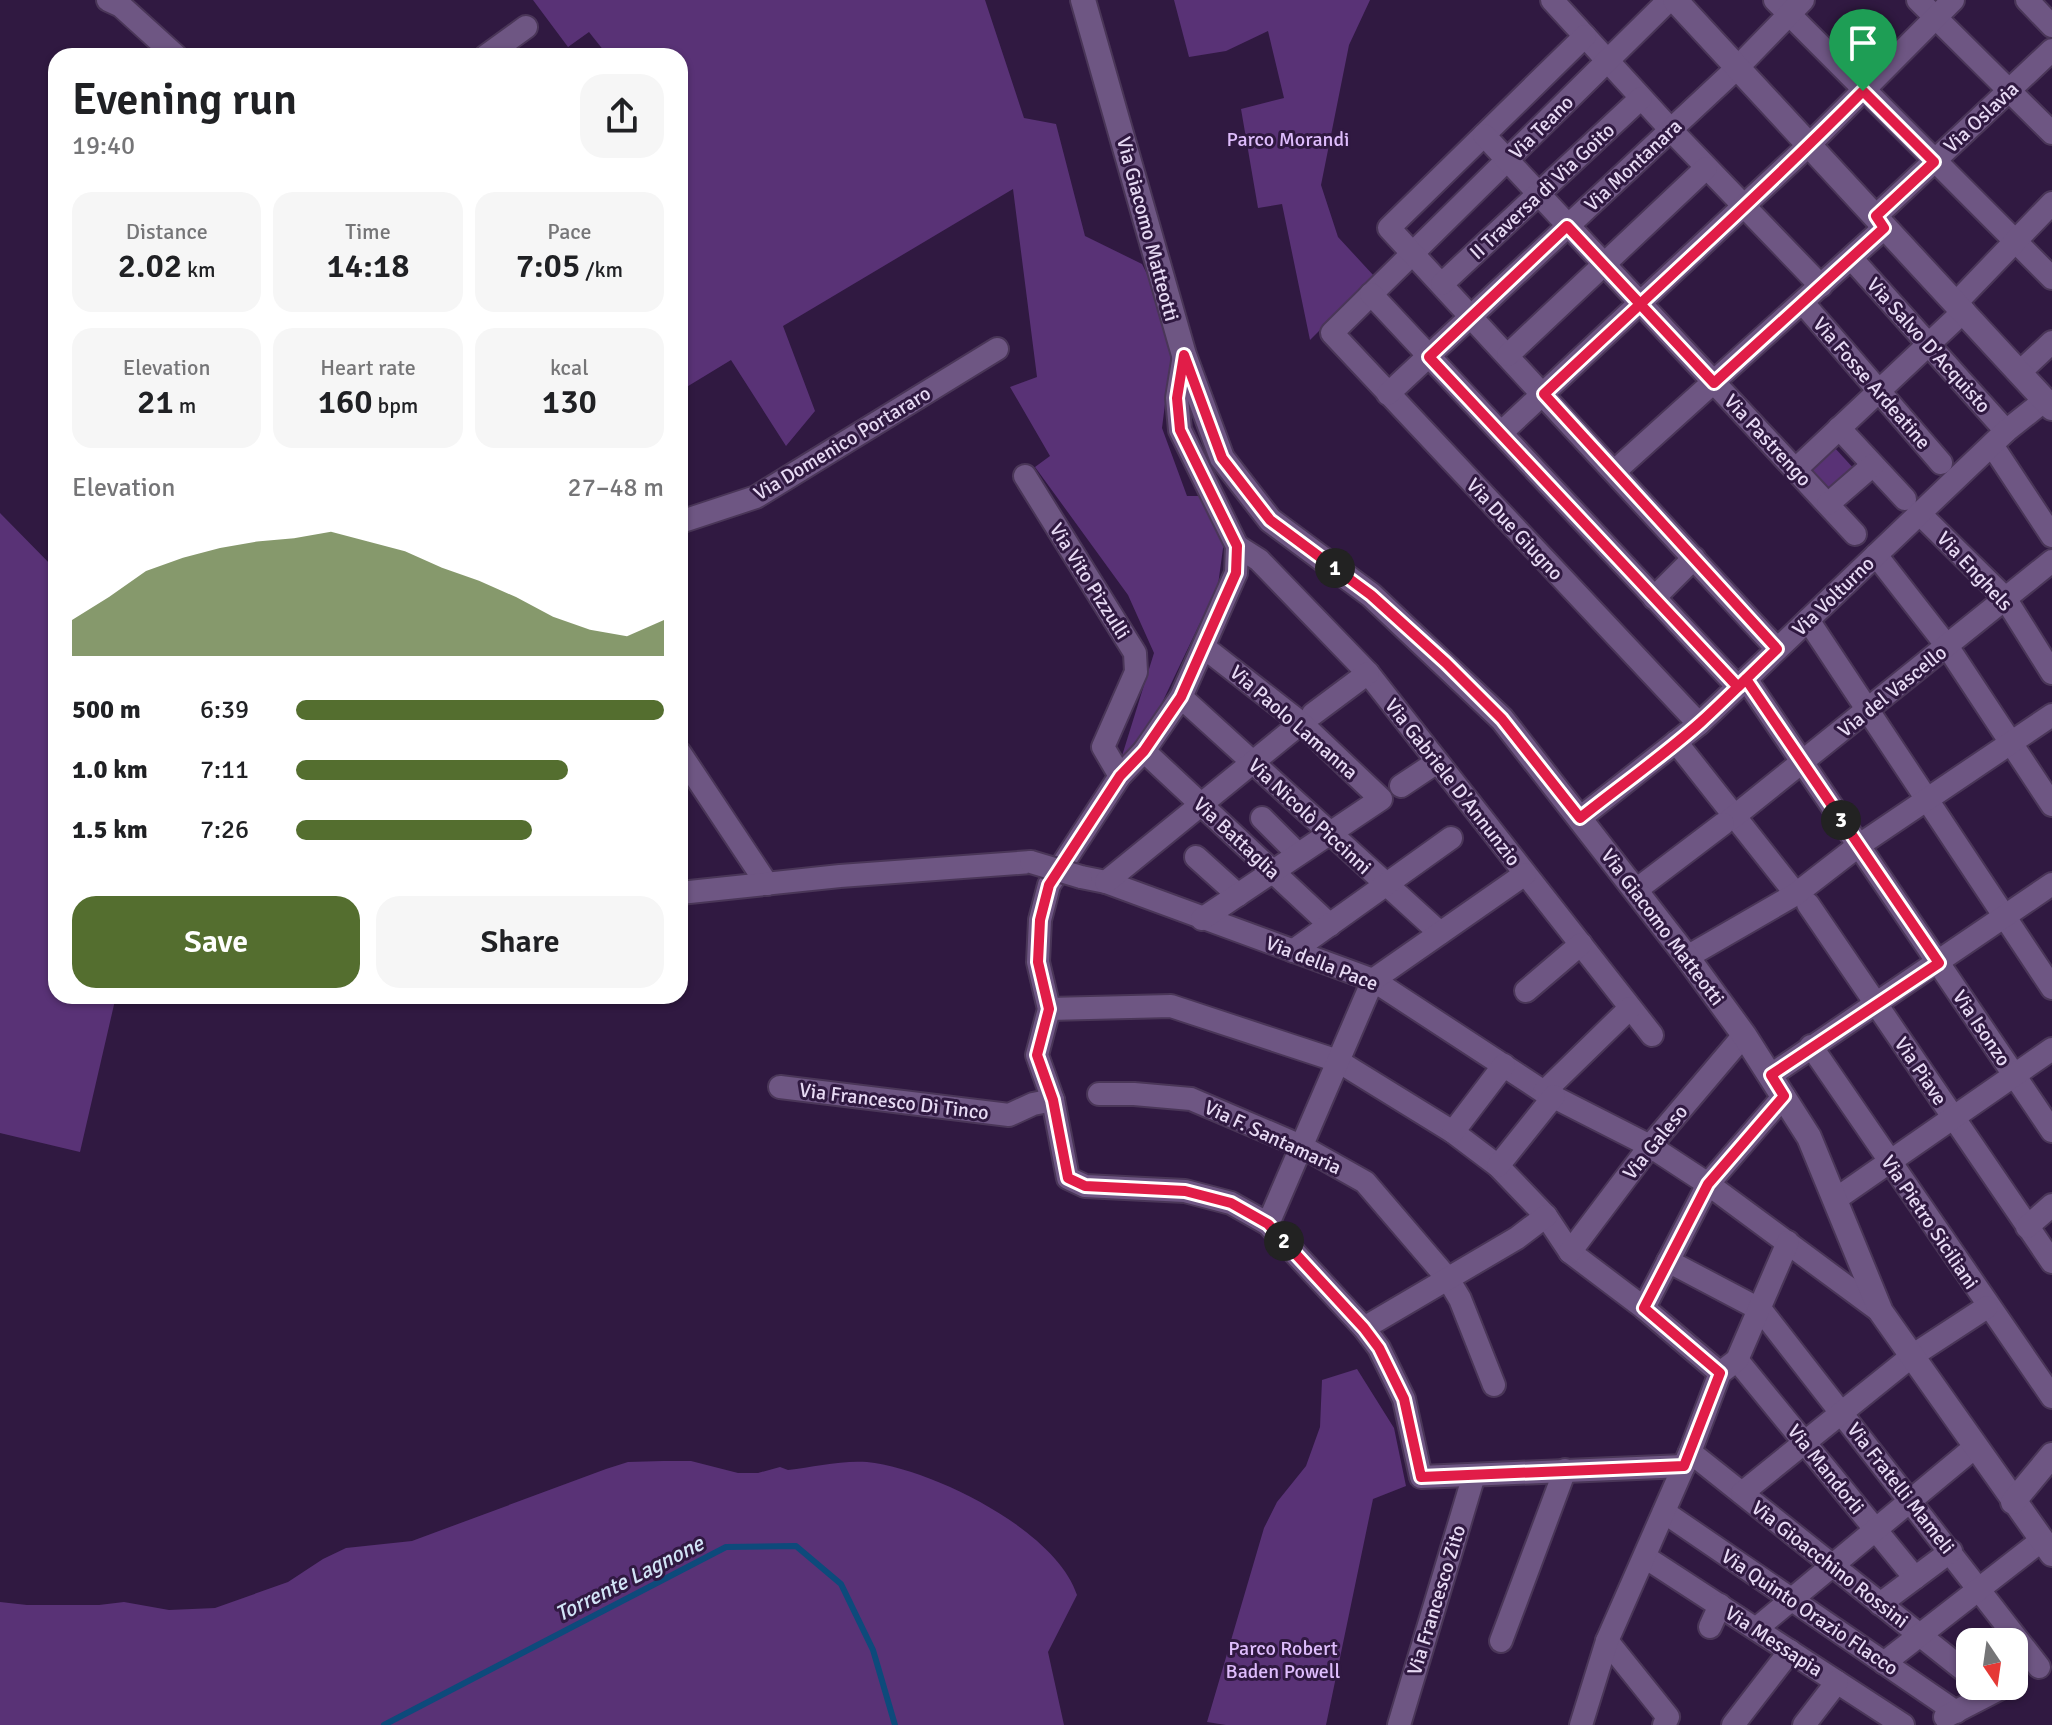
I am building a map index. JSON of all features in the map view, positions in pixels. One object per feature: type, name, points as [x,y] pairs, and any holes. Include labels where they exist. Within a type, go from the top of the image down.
[{"type":"street","name":"Via Giacomo Matteotti","points":[[1083,0],[1184,355],[1222,458],[1270,520],[1371,595],[1502,719],[1687,957],[1744,1035],[1809,1137],[1881,1312],[2047,1547]]},
{"type":"street","points":[[1552,0],[1706,168],[1821,286]]},
{"type":"street","points":[[1672,0],[1810,144],[2048,404]]},
{"type":"street","name":"Via Teano","points":[[1332,333],[1672,0]]},
{"type":"street","points":[[1918,0],[2052,133]]},
{"type":"street","points":[[1501,433],[1810,144],[1953,0]]},
{"type":"street","points":[[2027,0],[2052,26]]},
{"type":"street","points":[[119,2],[168,48]]},
{"type":"street","points":[[1789,5],[1863,91],[2052,278]]},
{"type":"street","name":"Via Montanara","points":[[1388,394],[1738,67],[1789,5]]},
{"type":"street","points":[[497,48],[526,27]]},
{"type":"street","name":"Via Teano","points":[[1413,253],[1389,228],[1585,36]]},
{"type":"street","name":"Via Oslavia","points":[[1615,471],[1852,259],[1880,222],[1934,162],[2052,50]]},
{"type":"street","name":"II Traversa di Via Goito","points":[[1442,284],[1641,98]]},
{"type":"street","name":"Via Pastrengo","points":[[1484,135],[1855,534]]},
{"type":"street","points":[[1508,355],[1706,168]]},
{"type":"street","points":[[1796,469],[1928,344],[2052,203]]},
{"type":"street","points":[[1413,253],[1777,649]]},
{"type":"street","name":"Via Salvo D'Acquisto","points":[[1852,259],[1928,344],[1999,438],[2052,536]]},
{"type":"street","name":"Via Isonzo","points":[[1371,294],[1654,598],[1742,683],[1804,761],[1858,846],[2052,1131]]},
{"type":"street","name":"Via Fosse Ardeatine","points":[[1803,303],[1941,463]]},
{"type":"street","name":"Via Due Giugno","points":[[1332,333],[1699,724]]},
{"type":"street","points":[[2021,371],[2052,342]]},
{"type":"street","name":"Via Domenico Portararo","points":[[688,519],[756,497],[997,349]]},
{"type":"street","points":[[1184,355],[1177,398],[1180,430],[1237,546],[1236,573],[1181,697],[1144,751],[1120,776],[1049,885],[1040,920],[1038,962],[1049,1009],[1037,1055],[1053,1100],[1068,1178],[1085,1186],[1185,1191],[1231,1203],[1268,1224],[1379,1348],[1404,1399],[1421,1477],[1565,1470],[1687,1459]]},
{"type":"street","name":"Via Volturno","points":[[1580,818],[1699,724],[1876,555],[1912,506],[2048,404]]},
{"type":"street","name":"Via Enghels","points":[[1839,428],[2005,598],[2052,673]]},
{"type":"street","points":[[1828,504],[1873,465]]},
{"type":"street","name":"Via Vito Pizzulli","points":[[1025,476],[1135,653],[1136,672],[1103,747],[1120,776]]},
{"type":"street","name":"Via Gabriele D'Annunzio","points":[[1237,546],[1259,560],[1368,673],[1652,1035]]},
{"type":"street","points":[[1876,555],[1947,646],[2052,805]]},
{"type":"street","points":[[1654,598],[1694,558]]},
{"type":"street","name":"Via del Vascello","points":[[1636,890],[1867,712],[2052,561]]},
{"type":"street","points":[[1808,620],[2052,988]]},
{"type":"street","name":"Via Paolo Lamanna","points":[[1205,648],[1307,718],[1381,799],[1330,834]]},
{"type":"street","points":[[1106,882],[1251,762],[1368,673]]},
{"type":"street","name":"Via Nicolò Piccinni","points":[[1181,697],[1440,933]]},
{"type":"street","points":[[1687,957],[1802,899],[1858,846],[2052,715]]},
{"type":"street","name":"Via Piave","points":[[1676,742],[1730,819],[1802,899],[2052,1262]]},
{"type":"street","name":"Via Battaglia","points":[[1144,751],[1330,925]]},
{"type":"street","points":[[1401,786],[1437,762]]},
{"type":"street","points":[[688,765],[767,884]]},
{"type":"street","points":[[1262,818],[1298,854]]},
{"type":"street","points":[[1202,919],[1330,834]]},
{"type":"street","points":[[1293,951],[1451,838]]},
{"type":"street","points":[[1196,857],[1238,895]]},
{"type":"street","name":"Via della Pace","points":[[688,892],[1031,862],[1106,882],[1373,980],[1549,1094],[1650,1146],[1708,1184],[1881,1312]]},
{"type":"street","points":[[1268,1224],[1373,980],[1525,874]]},
{"type":"street","points":[[1771,1075],[2052,884]]},
{"type":"street","points":[[1526,991],[1581,944]]},
{"type":"street","name":"Via Mandorli","points":[[1049,1009],[1171,1006],[1338,1061],[1453,1132],[1498,1166],[1546,1216],[1570,1252],[1729,1366],[1805,1444],[1915,1578]]},
{"type":"street","points":[[1498,1166],[1549,1094],[1630,1008]]},
{"type":"street","name":"Via Galeso","points":[[1570,1252],[1650,1146],[1744,1035]]},
{"type":"street","name":"Via Pietro Siciliani","points":[[1811,1046],[1987,1307],[2052,1397]]},
{"type":"street","points":[[1836,1199],[2052,1049]]},
{"type":"street","points":[[1453,1132],[1504,1065]]},
{"type":"street","name":"Via Francesco Di Tinco","points":[[780,1087],[1009,1115],[1033,1104],[1053,1100]]},
{"type":"street","name":"Via F. Santamaria","points":[[1099,1094],[1191,1099],[1301,1146],[1365,1182],[1448,1279],[1460,1299],[1494,1385]]},
{"type":"street","points":[[1644,1308],[1708,1184],[1784,1096]]},
{"type":"street","points":[[2027,1227],[2052,1205]]},
{"type":"street","points":[[1364,1328],[1517,1238],[1546,1216]]},
{"type":"street","points":[[1581,1725],[1607,1641],[1729,1366],[1761,1310],[1788,1242]]},
{"type":"street","points":[[1668,1261],[1761,1310]]},
{"type":"street","points":[[1742,1493],[1912,1356],[1987,1307]]},
{"type":"street","name":"Via Fratelli Mameli","points":[[1761,1310],[1980,1588],[2046,1664]]},
{"type":"street","points":[[2038,1376],[2052,1358]]},
{"type":"street","points":[[1756,1629],[1975,1447]]},
{"type":"street","points":[[2013,1502],[2052,1455]]},
{"type":"street","name":"Via Gioacchino Rossini","points":[[1687,1459],[1742,1493],[1956,1664]]},
{"type":"street","points":[[1501,1641],[1565,1470]]},
{"type":"street","name":"Via Francesco Zito","points":[[1399,1725],[1474,1475]]},
{"type":"street","name":"Via Quinto Orazio Flacco","points":[[1664,1512],[1884,1663],[1949,1715],[1973,1700]]},
{"type":"street","points":[[1884,1663],[1980,1588],[2047,1547]]},
{"type":"street","points":[[1880,1604],[1951,1551]]},
{"type":"street","name":"Via Messapia","points":[[1645,1557],[1837,1682],[1889,1721]]},
{"type":"street","points":[[1710,1627],[1720,1605]]},
{"type":"street","points":[[1607,1641],[1668,1717],[1664,1725]]},
{"type":"street","points":[[1739,1723],[1790,1651]]},
{"type":"street","points":[[2028,1674],[2046,1664]]},
{"type":"street","points":[[1804,1725],[1837,1682]]},
{"type":"green space","points":[[533,0],[985,0],[1024,118],[1056,124],[1085,236],[1142,264],[1150,280],[1171,356],[1162,428],[1187,496],[1204,496],[1224,541],[1218,585],[1141,747],[1121,759],[1154,653],[1128,595],[1035,467],[1050,456],[1010,387],[1037,377],[1013,189],[783,326],[815,411],[786,446],[731,360],[688,386],[688,48],[602,48],[589,32],[568,47]]},
{"type":"green space","name":"Parco Morandi","points":[[1174,0],[1370,0],[1349,45],[1321,185],[1338,237],[1374,276],[1310,340],[1282,204],[1258,208],[1241,109],[1284,98],[1268,31],[1226,51],[1189,57]]},
{"type":"green space","points":[[1834,447],[1855,470],[1831,493],[1809,470]]},
{"type":"green space","points":[[0,513],[48,562],[48,1004],[114,1004],[80,1152],[0,1133]]},
{"type":"green space","name":"Parco Robert Baden Powell","points":[[1357,1369],[1394,1428],[1406,1486],[1373,1499],[1326,1725],[1226,1725],[1207,1722],[1264,1528],[1277,1502],[1306,1466],[1320,1427],[1322,1380]]},
{"type":"green space","points":[[691,1461],[738,1473],[857,1462],[894,1467],[956,1490],[1018,1526],[1065,1571],[1077,1595],[1048,1652],[1064,1725],[0,1725],[0,1602],[99,1605],[124,1602],[169,1610],[215,1608],[288,1582],[346,1548],[412,1541],[628,1462]]},
{"type":"waterway","name":"Torrente Lagnone","points":[[384,1725],[726,1547],[796,1546],[841,1584],[873,1650],[895,1725]]},
{"type":"route","points":[[1863,91],[1744,207],[1640,304],[1544,394],[1777,649],[1746,679],[1738,687],[1699,724],[1580,818],[1502,719],[1446,663],[1371,595],[1270,520],[1222,458],[1184,355],[1177,398],[1180,430],[1237,546],[1236,573],[1181,697],[1144,751],[1120,776],[1049,885],[1040,920],[1038,962],[1049,1009],[1037,1055],[1053,1100],[1068,1178],[1085,1186],[1185,1191],[1231,1203],[1268,1224],[1379,1348],[1404,1399],[1421,1477],[1684,1466],[1720,1373],[1644,1308],[1708,1184],[1784,1096],[1771,1075],[1939,963],[1746,679],[1738,687],[1429,357],[1567,226],[1640,304],[1714,383],[1884,228],[1876,216],[1934,162],[1863,91]]}]
